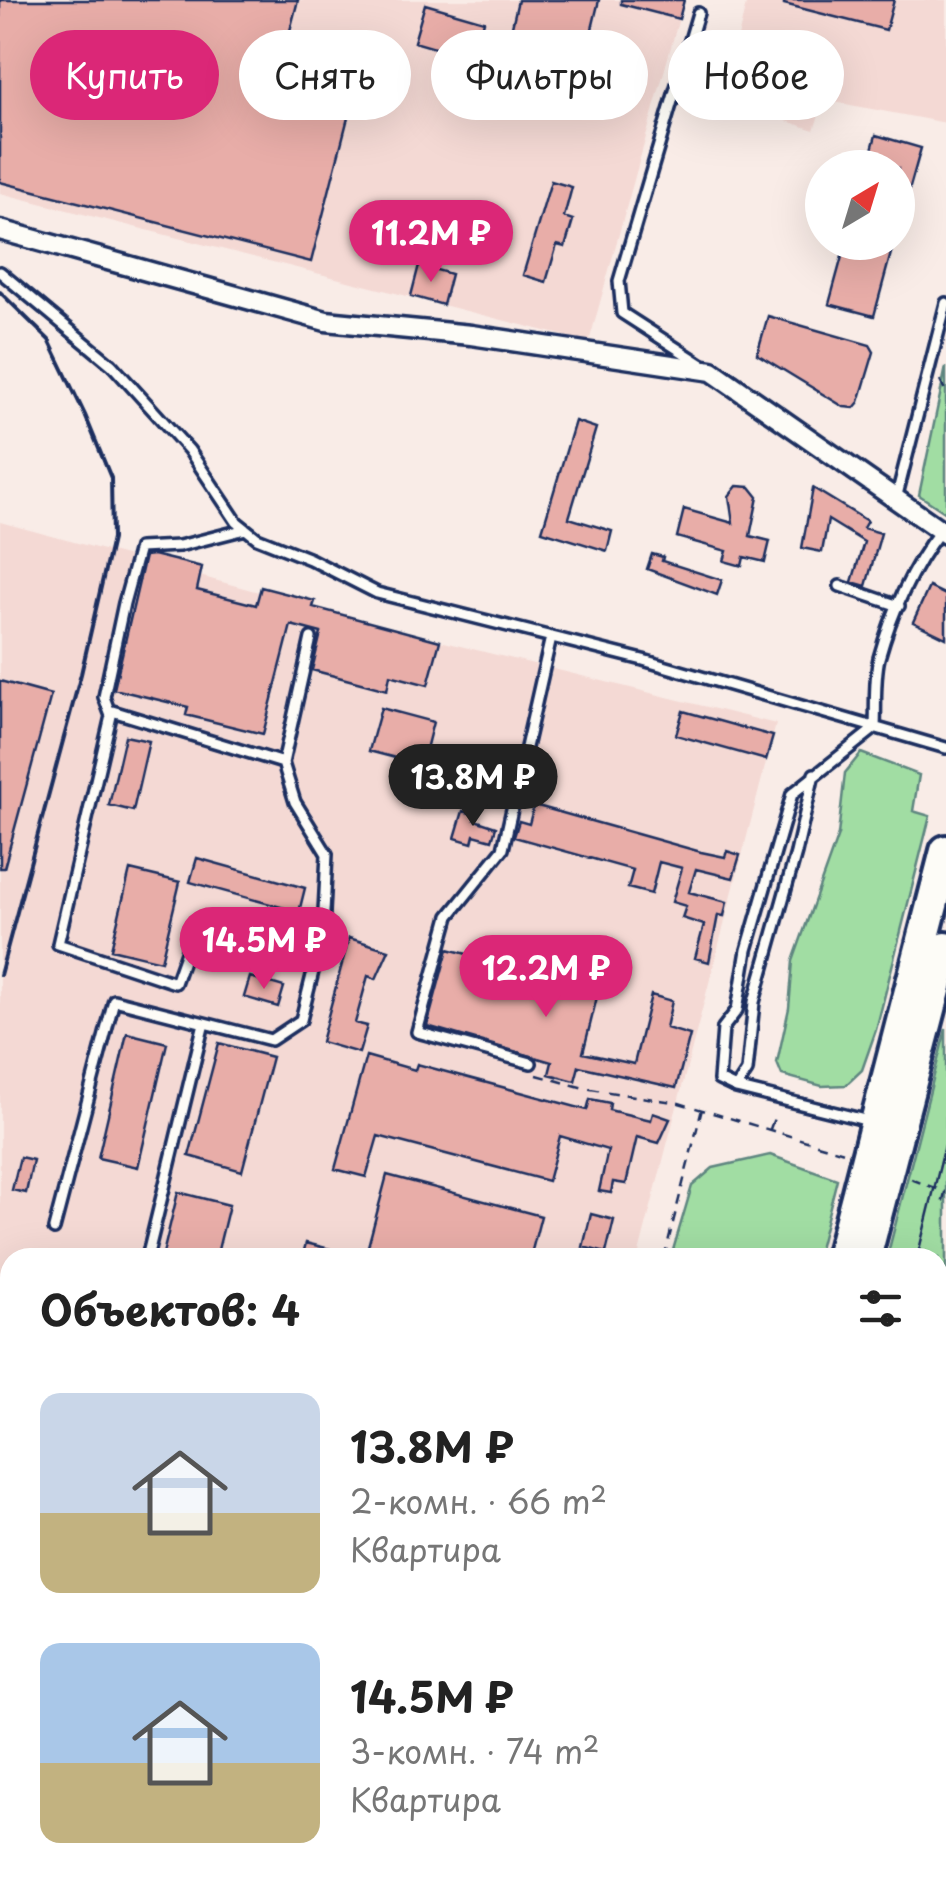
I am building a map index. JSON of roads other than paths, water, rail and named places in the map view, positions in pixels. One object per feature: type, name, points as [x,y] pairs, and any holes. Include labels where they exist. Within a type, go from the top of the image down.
[{"type":"highway","points":[[844,1248],[946,850]]},
{"type":"highway","points":[[868,1248],[946,948]]},
{"type":"street","points":[[0,230],[326,321],[472,334],[712,371],[943,532]]},
{"type":"lane","points":[[698,13],[619,281],[622,313],[712,371]]},
{"type":"lane","points":[[0,272],[112,365],[189,450],[237,522],[256,538],[310,559],[377,593],[642,660],[946,748]]},
{"type":"lane","points":[[896,498],[946,303]]},
{"type":"lane","points":[[246,529],[179,546],[139,548],[104,697],[111,716],[58,944],[175,983],[191,938],[230,938],[288,923]]},
{"type":"lane","points":[[875,728],[878,660],[922,554],[943,532]]},
{"type":"lane","points":[[840,586],[899,606]]},
{"type":"lane","points":[[529,1067],[416,1032],[448,916],[503,849],[551,637]]},
{"type":"lane","points":[[54,1229],[114,1000],[271,1040],[301,1020],[323,932],[328,854],[295,802],[283,763],[310,638]]},
{"type":"lane","points":[[109,710],[283,763]]},
{"type":"lane","points":[[875,728],[792,794],[747,950],[737,1010],[723,1028],[718,1080],[736,1088],[876,1122]]},
{"type":"lane","points":[[736,1088],[747,1070],[754,1002],[814,774]]},
{"type":"lane","points":[[764,889],[785,887]]},
{"type":"lane","points":[[149,1248],[204,1023]]},
{"type":"tram line","points":[[919,1248],[946,1141]]},
{"type":"railway","points":[[0,292],[49,340],[85,415],[111,478],[112,539],[81,674],[0,975]]}]
